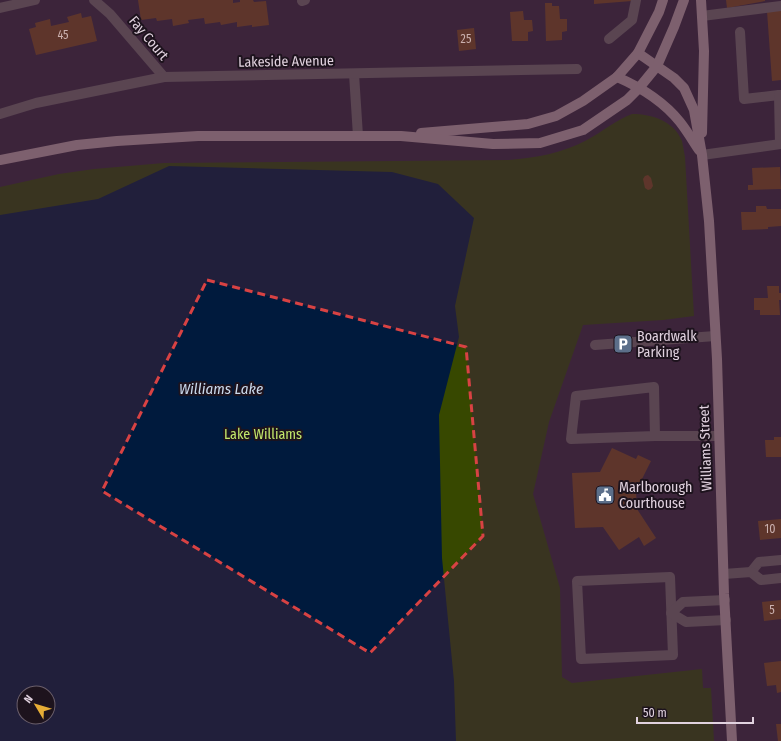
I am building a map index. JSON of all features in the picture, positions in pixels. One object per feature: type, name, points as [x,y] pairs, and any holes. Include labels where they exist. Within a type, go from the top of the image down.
[{"type":"main road","points":[[401,136],[458,129],[528,124],[556,116],[583,101],[617,77],[638,53],[659,12],[662,0]]},
{"type":"main road","points":[[0,160],[70,146],[117,141],[198,136],[401,136],[493,144],[540,143],[583,130],[627,100],[657,66],[684,0]]},
{"type":"main road","points":[[701,0],[704,50],[702,154]]},
{"type":"main road","name":"Williams Street","points":[[638,53],[674,78],[684,88],[694,110],[702,154],[708,221],[715,336],[732,741]]},
{"type":"main road","name":"Williams Street","points":[[617,77],[639,88],[668,109],[680,122],[702,154]]},
{"type":"street","points":[[0,8],[35,0]]},
{"type":"street","name":"Fay Court","points":[[94,0],[110,14],[164,77]]},
{"type":"street","points":[[609,39],[632,20],[636,0]]},
{"type":"street","points":[[702,16],[781,6]]},
{"type":"street","points":[[702,154],[781,144],[780,95],[744,99],[740,32]]},
{"type":"street","name":"Lakeside Avenue","points":[[0,114],[36,103],[164,77],[577,69]]},
{"type":"street","points":[[354,74],[358,136]]},
{"type":"street","points":[[594,345],[715,336]]},
{"type":"street","points":[[655,436],[654,387],[576,396],[571,439],[655,436],[719,436]]},
{"type":"street","points":[[751,572],[759,562],[781,560]]},
{"type":"street","points":[[724,574],[751,572],[761,580],[781,578]]},
{"type":"street","points":[[670,577],[671,613],[673,655],[580,659],[577,581],[670,577]]},
{"type":"street","points":[[671,613],[683,602],[725,600]]},
{"type":"street","points":[[671,613],[686,622],[726,620]]},
{"type":"highlighted area","points":[[207,280],[466,347],[483,536],[370,653],[102,491]]},
{"type":"green space","name":"Williams Lake","points":[[632,114],[647,115],[662,120],[674,128],[682,141],[685,157],[694,316],[663,320],[583,325],[549,422],[533,494],[560,588],[562,677],[572,683],[702,669],[703,688],[711,688],[714,741],[0,741],[0,187],[59,174],[94,169],[164,163],[519,159],[549,154],[578,145]]},
{"type":"water","name":"Williams Lake","points":[[169,166],[392,172],[438,184],[474,218],[455,306],[459,337],[439,415],[442,558],[454,681],[456,741],[0,741],[0,215],[98,199]]},
{"type":"building","points":[[138,0],[233,0],[233,3],[240,2],[240,0],[253,0],[254,2],[266,1],[269,25],[237,27],[237,22],[221,25],[220,22],[205,24],[204,18],[188,20],[189,23],[173,26],[172,19],[157,21],[156,18],[141,20]]},
{"type":"building","points":[[594,0],[632,0],[632,1],[594,4]]},
{"type":"building","points":[[726,0],[765,0],[765,1],[727,8]]},
{"type":"building","points":[[545,3],[552,3],[552,6],[559,6],[560,19],[567,19],[567,31],[562,32],[562,40],[546,41]]},
{"type":"building","points":[[781,10],[781,80],[772,81],[767,11]]},
{"type":"building","points":[[523,11],[524,20],[532,20],[533,31],[528,32],[528,41],[512,41],[510,12]]},
{"type":"building","points":[[81,13],[82,18],[91,16],[97,41],[36,55],[29,29],[36,27],[35,23],[50,19],[51,26],[69,22],[67,17]]},
{"type":"building","points":[[474,28],[476,49],[459,51],[457,30]]},
{"type":"building","points":[[780,167],[781,189],[748,190],[748,185],[753,185],[752,168]]},
{"type":"building","points":[[648,175],[651,178],[653,186],[648,190],[645,188],[643,179]]},
{"type":"building","points":[[756,206],[766,206],[767,209],[781,209],[781,226],[768,227],[768,229],[742,230],[741,212],[756,212]]},
{"type":"building","points":[[767,286],[779,286],[779,293],[781,293],[781,300],[779,300],[780,315],[760,315],[760,310],[754,310],[754,298],[768,298]]},
{"type":"building","points":[[774,437],[781,437],[781,457],[766,457],[765,440],[774,440]]},
{"type":"building","name":"Marlborough Courthouse","points":[[612,448],[636,459],[638,455],[651,461],[636,491],[637,509],[656,538],[644,546],[639,537],[619,550],[603,527],[575,528],[572,473],[600,472]]},
{"type":"building","points":[[781,519],[781,538],[760,540],[758,521]]},
{"type":"building","points":[[781,600],[781,619],[764,621],[762,602]]},
{"type":"building","points":[[781,661],[781,692],[777,693],[776,685],[767,686],[764,663]]},
{"type":"building","points":[[776,724],[781,724],[781,741],[778,741]]},
{"type":"place","name":"Boardwalk Parking","points":[[623,344]]},
{"type":"place","name":"Marlborough Courthouse","points":[[605,495]]},
{"type":"park label","name":"Lake Williams","points":[[263,434]]}]
